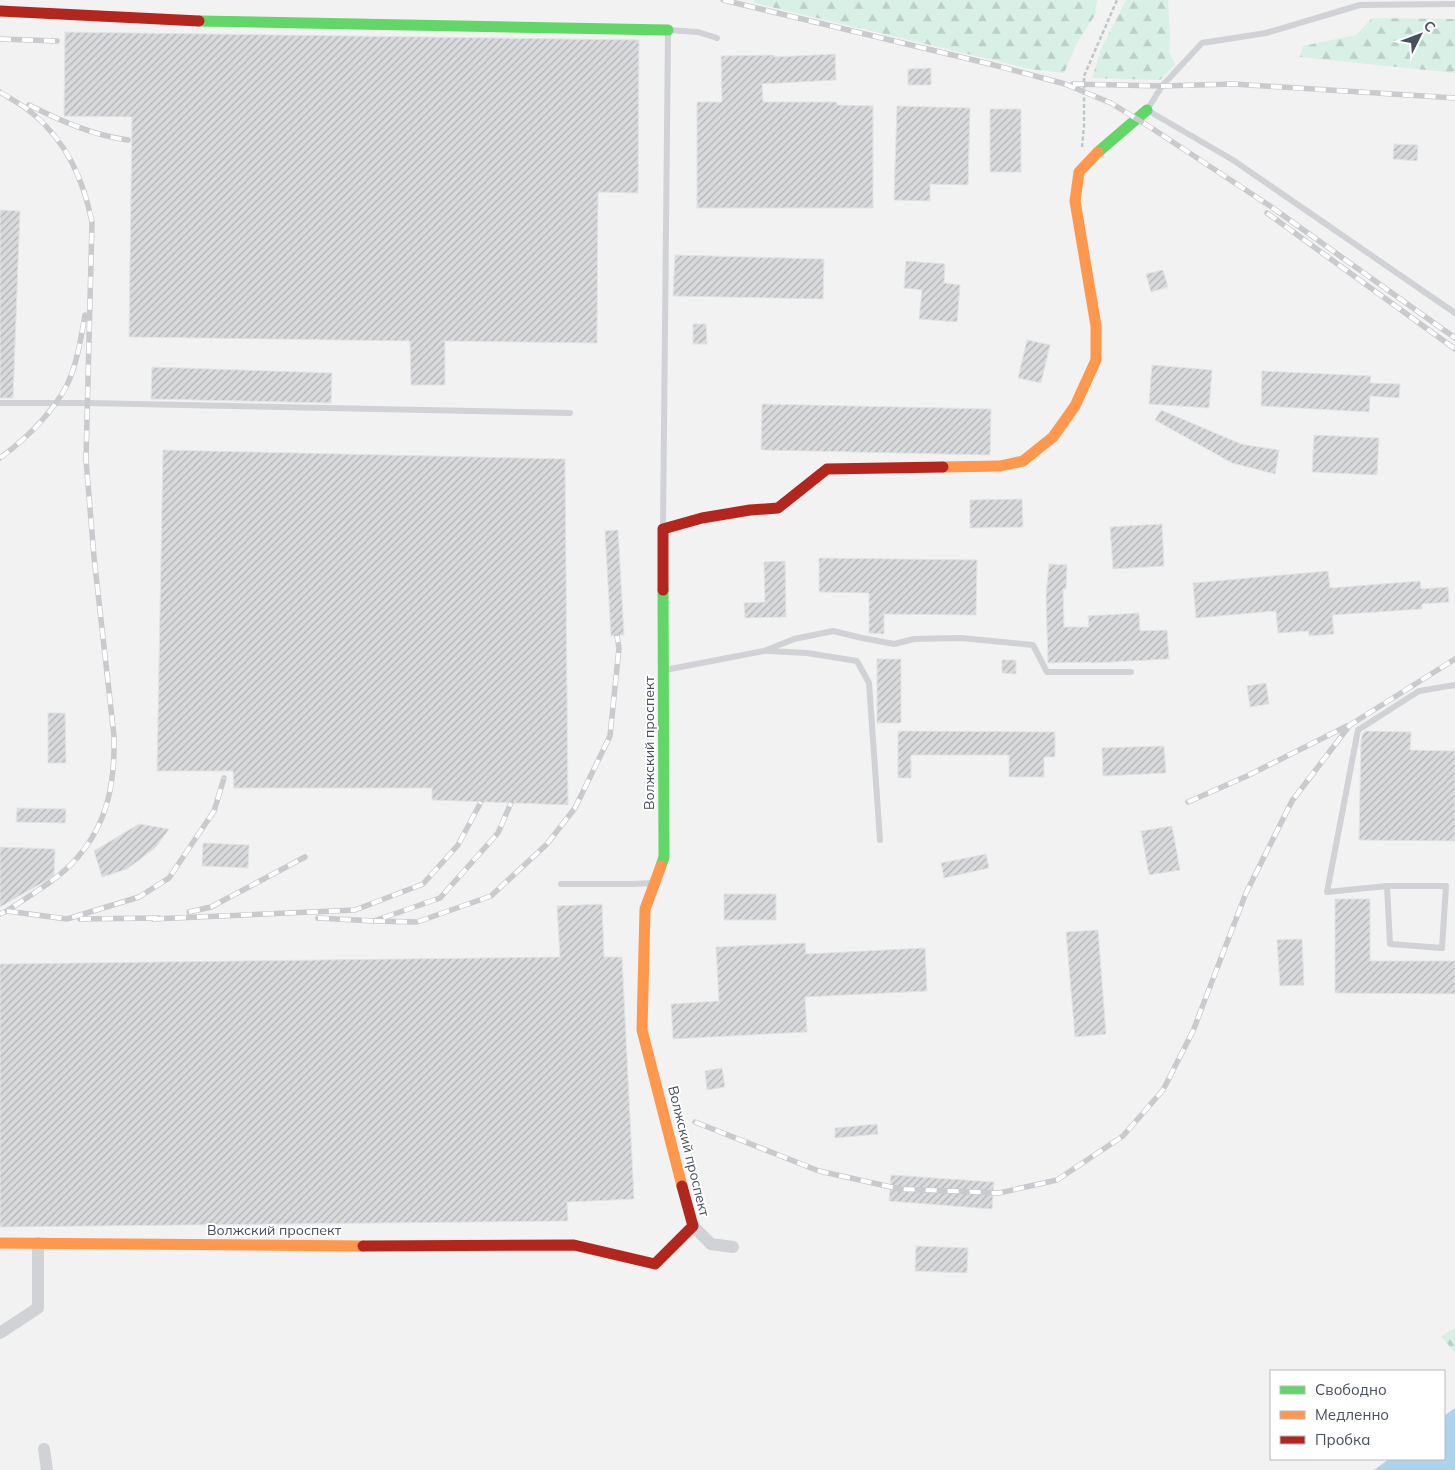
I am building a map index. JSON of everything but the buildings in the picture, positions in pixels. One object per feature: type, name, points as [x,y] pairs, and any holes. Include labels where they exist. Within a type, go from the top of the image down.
[{"type":"street","points":[[0,11],[195,21],[668,30]]},
{"type":"street","points":[[663,529],[750,510],[778,508],[827,469],[1000,466],[1023,461],[1053,437],[1075,406],[1096,360],[1096,326],[1076,201],[1079,172],[1103,147],[1147,110]]},
{"type":"street","name":"Волжский проспект","points":[[0,1243],[248,1246],[574,1245],[655,1264],[692,1226],[642,1030],[644,909],[664,857],[663,529]]},
{"type":"street","points":[[692,1226],[711,1244],[733,1247]]},
{"type":"street","points":[[0,1333],[38,1308],[38,1243]]},
{"type":"street","points":[[44,1449],[47,1470]]},
{"type":"lane","points":[[1455,4],[1360,5],[1266,33],[1202,43],[1162,86],[1147,110],[1233,160],[1455,313]]},
{"type":"lane","points":[[663,529],[668,30],[698,32],[717,38]]},
{"type":"lane","points":[[0,403],[88,403],[570,413]]},
{"type":"lane","points":[[663,670],[764,651],[794,639],[833,631],[894,644],[914,639],[961,638],[1033,645],[1047,672],[1132,672]]},
{"type":"lane","points":[[764,651],[807,653],[857,661],[869,682],[880,840]]},
{"type":"lane","points":[[1387,886],[1390,944],[1442,948],[1446,886],[1387,886],[1327,892],[1358,730],[1419,691],[1455,685]]},
{"type":"lane","points":[[561,884],[632,884],[654,882]]},
{"type":"path","points":[[1079,172],[1084,126],[1084,76],[1117,0]]},
{"type":"green space","points":[[754,0],[1097,0],[1095,15],[1077,43],[1064,73],[1030,69],[755,3]]},
{"type":"green space","points":[[1126,0],[1168,0],[1169,52],[1175,64],[1160,80],[1092,78],[1101,49]]},
{"type":"green space","points":[[1372,18],[1455,19],[1455,73],[1300,57],[1303,46],[1356,35]]},
{"type":"green space","points":[[1455,1328],[1455,1353],[1441,1336]]},
{"type":"water","points":[[1455,1408],[1455,1470],[1374,1470],[1388,1460],[1445,1460],[1445,1415]]},
{"type":"railway","points":[[723,0],[990,64],[1065,84],[1111,103],[1270,206],[1455,338]]},
{"type":"railway","points":[[0,39],[57,41]]},
{"type":"railway","points":[[1073,84],[1162,86],[1233,84],[1455,98]]},
{"type":"railway","points":[[0,92],[32,113],[55,136],[72,162],[84,191],[92,222],[86,460],[94,557],[114,736],[113,770],[108,801],[103,816],[88,845],[53,880],[0,914]]},
{"type":"railway","points":[[29,105],[77,127],[102,135],[128,140]]},
{"type":"railway","points":[[1267,213],[1455,349]]},
{"type":"railway","points":[[0,458],[38,425],[61,396],[73,368],[85,315]]},
{"type":"railway","points":[[374,921],[417,922],[491,896],[547,844],[575,808],[610,736],[619,648],[617,636]]},
{"type":"railway","points":[[695,1122],[819,1171],[900,1189],[999,1193],[1057,1180],[1123,1136],[1163,1090],[1193,1031],[1246,893],[1292,801],[1350,725],[1455,659]]},
{"type":"railway","points":[[1188,802],[1247,776],[1347,726]]},
{"type":"railway","points":[[7,911],[67,919],[139,897],[169,878],[214,811],[224,778]]},
{"type":"railway","points":[[153,919],[355,910],[423,884],[458,845],[481,802]]},
{"type":"railway","points":[[318,918],[374,921],[440,898],[498,833],[511,803]]},
{"type":"railway","points":[[189,912],[211,907],[305,857]]},
{"type":"railway","points":[[80,919],[159,918]]},
{"type":"traffic: fast","points":[[199,21],[668,30]]},
{"type":"traffic: fast","points":[[1098,152],[1147,110]]},
{"type":"traffic: fast","points":[[661,866],[664,857],[663,590]]},
{"type":"traffic: slow","points":[[943,467],[1000,466],[1023,461],[1053,437],[1075,406],[1096,360],[1096,326],[1075,201],[1079,172],[1098,152]]},
{"type":"traffic: slow","points":[[661,866],[645,909],[642,1030],[682,1186]]},
{"type":"traffic: slow","points":[[0,1243],[363,1246]]},
{"type":"traffic: jam","points":[[0,11],[199,21]]},
{"type":"traffic: jam","points":[[663,590],[663,529],[702,518],[750,510],[778,508],[827,469],[943,467]]},
{"type":"traffic: jam","points":[[363,1246],[574,1245],[655,1264],[693,1226],[682,1186]]}]
